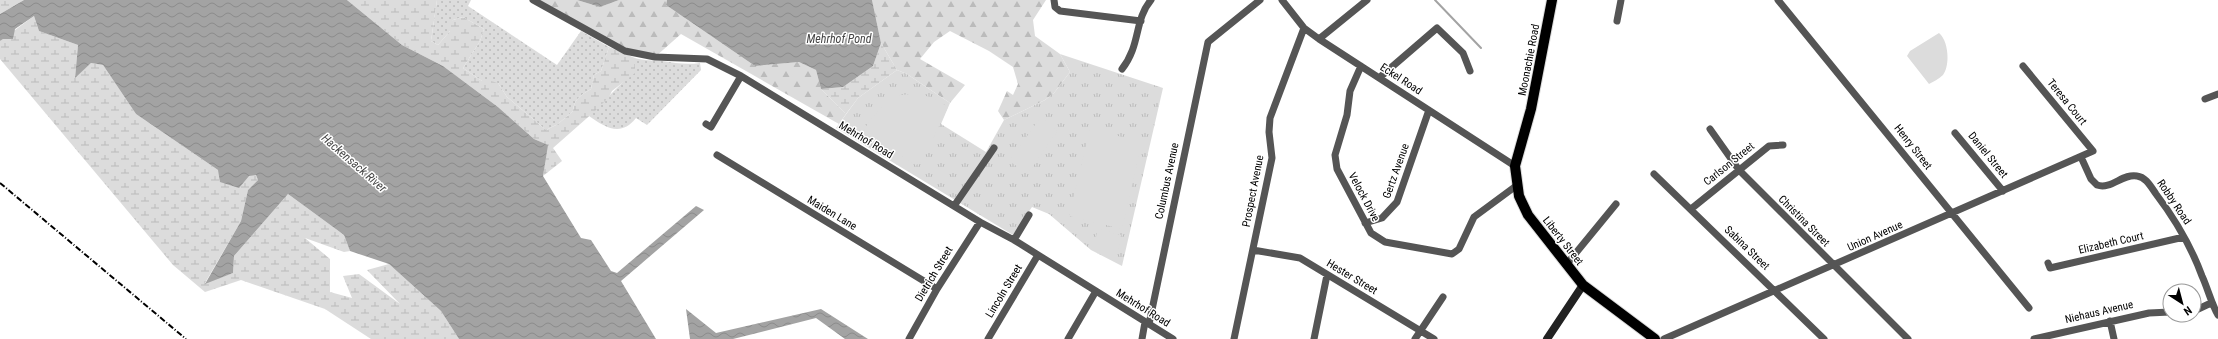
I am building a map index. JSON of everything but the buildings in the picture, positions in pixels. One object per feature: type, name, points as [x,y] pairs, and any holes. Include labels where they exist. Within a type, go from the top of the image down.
[{"type":"main road","name":"Moonachie Road","points":[[1527,124],[1552,0]]},
{"type":"main road","name":"Liberty Street","points":[[1527,124],[1515,166],[1516,186],[1528,215],[1583,285],[1655,339]]},
{"type":"street","name":"Mehrhof Road","points":[[533,0],[625,51],[655,57],[707,59],[741,76],[980,222],[1014,240],[1173,339]]},
{"type":"street","points":[[1054,0],[1054,7],[1060,11],[1140,21]]},
{"type":"street","points":[[1122,69],[1132,54],[1144,9],[1150,0]]},
{"type":"street","name":"Columbus Avenue","points":[[1142,339],[1147,323],[1208,42],[1260,0]]},
{"type":"street","name":"Eckel Road","points":[[1282,0],[1304,28],[1319,39],[1515,166]]},
{"type":"street","points":[[1319,39],[1367,0]]},
{"type":"street","points":[[1617,21],[1621,0]]},
{"type":"street","name":"Henry Street","points":[[1778,0],[1880,123],[1951,214],[2029,308]]},
{"type":"street","name":"Prospect Avenue","points":[[1234,339],[1272,158],[1269,132],[1270,118],[1304,28]]},
{"type":"street","points":[[1379,78],[1437,28],[1463,53],[1470,71]]},
{"type":"street","name":"Velock Drive","points":[[1361,66],[1350,92],[1347,115],[1335,155],[1337,169],[1365,223],[1371,233],[1381,241],[1452,254],[1459,249],[1474,217],[1516,186]]},
{"type":"street","name":"Teresa Court","points":[[2023,66],[2093,151]]},
{"type":"street","points":[[706,124],[711,127],[741,76]]},
{"type":"street","points":[[2205,99],[2218,94]]},
{"type":"street","name":"Gertz Avenue","points":[[1365,223],[1382,218],[1398,202],[1429,110]]},
{"type":"street","name":"Christina Street","points":[[1710,130],[1739,170],[1833,266],[1908,339]]},
{"type":"street","name":"Daniel Street","points":[[1956,133],[2003,191]]},
{"type":"street","name":"Carlson Street","points":[[1691,209],[1769,146],[1783,145]]},
{"type":"street","points":[[954,206],[994,148]]},
{"type":"street","name":"Union Avenue","points":[[1664,339],[2093,151]]},
{"type":"street","name":"Maiden Lane","points":[[716,155],[937,289]]},
{"type":"street","name":"Robby Road","points":[[2081,157],[2091,178],[2097,185],[2106,186],[2132,176],[2137,176],[2146,180],[2176,220],[2202,275],[2218,315]]},
{"type":"street","name":"Sabina Street","points":[[1654,174],[1824,339]]},
{"type":"street","points":[[1566,265],[1616,204]]},
{"type":"street","points":[[1014,240],[1029,215]]},
{"type":"street","name":"Dietrich Street","points":[[909,339],[937,289],[980,222]]},
{"type":"street","name":"Elizabeth Court","points":[[2048,263],[2050,268],[2184,237]]},
{"type":"street","name":"Hester Street","points":[[1253,250],[1300,258],[1434,339]]},
{"type":"street","name":"Lincoln Street","points":[[988,339],[1038,255]]},
{"type":"street","points":[[1314,339],[1327,275]]},
{"type":"street","points":[[1547,339],[1583,285]]},
{"type":"street","points":[[1068,339],[1096,291]]},
{"type":"street","points":[[1415,339],[1443,297]]},
{"type":"street","points":[[2202,307],[2212,303]]},
{"type":"street","name":"Niehaus Avenue","points":[[2034,339],[2110,320],[2149,313],[2162,312]]},
{"type":"street","points":[[2110,320],[2114,339]]},
{"type":"green space","points":[[0,0],[24,0],[0,14]]},
{"type":"green space","points":[[347,0],[437,0],[431,41],[438,45],[450,31],[448,26],[453,20],[463,17],[484,29],[480,41],[463,68],[482,81],[488,80],[498,83],[507,97],[546,130],[558,124],[573,111],[576,100],[591,89],[594,75],[601,71],[609,47],[635,58],[635,73],[612,91],[609,97],[595,111],[553,148],[562,161],[543,176],[547,145],[534,139],[498,107],[443,66],[402,45]]},
{"type":"green space","points":[[437,0],[471,0],[468,6],[557,65],[581,31],[609,47],[601,71],[594,75],[591,89],[576,100],[573,111],[558,124],[546,130],[507,97],[498,83],[482,81],[463,68],[480,41],[484,29],[463,17],[453,20],[450,31],[438,45],[431,41]]},
{"type":"green space","points":[[533,0],[577,0],[600,7],[619,0],[667,0],[666,5],[755,66],[799,62],[816,70],[821,89],[846,114],[839,124],[681,34],[655,57],[625,51]]},
{"type":"green space","points":[[872,0],[1046,0],[1033,20],[1035,36],[1060,54],[1070,72],[1054,93],[1045,100],[1004,120],[998,111],[1007,91],[1013,95],[1018,84],[1013,67],[989,51],[950,31],[934,42],[920,59],[965,85],[950,103],[907,74],[897,70],[881,43]]},
{"type":"green space","points":[[34,16],[39,31],[78,45],[75,77],[91,63],[103,65],[136,114],[218,170],[256,175],[258,180],[248,190],[241,221],[205,283],[233,273],[234,256],[288,194],[344,235],[350,251],[344,252],[305,238],[330,259],[330,292],[352,298],[343,276],[359,274],[400,304],[367,270],[389,264],[441,311],[459,339],[371,339],[325,309],[241,280],[205,292],[173,265],[0,59],[0,41]]},
{"type":"green space","points":[[1939,33],[1947,47],[1947,66],[1943,75],[1929,84],[1907,56],[1910,51]]},
{"type":"green space","points":[[881,43],[897,70],[858,98],[846,114],[821,89],[843,87],[873,66]]},
{"type":"green space","points":[[1060,54],[1163,88],[1122,266],[1091,250],[1049,214],[1032,207],[1013,235],[836,128],[858,98],[897,70],[907,74],[950,103],[941,124],[986,152],[1004,120],[1045,100],[1054,93],[1070,72]]},
{"type":"green space","points":[[635,58],[681,64],[700,63],[701,70],[647,125],[636,118],[630,124],[619,129],[607,127],[589,116],[623,82]]},
{"type":"green space","points":[[918,94],[934,98],[948,107],[922,162],[916,165],[862,133],[874,116],[890,101],[902,95]]},
{"type":"green space","points":[[1039,119],[1043,119],[1057,130],[1029,172],[1026,173],[1012,163],[1011,159]]},
{"type":"green space","points":[[1090,129],[1142,142],[1122,229],[1069,216]]},
{"type":"green space","points":[[1098,229],[1121,235],[1118,251],[1094,245]]},
{"type":"water","name":"Hackensack River","points":[[24,0],[347,0],[402,45],[443,66],[498,107],[534,139],[548,145],[543,176],[581,238],[591,240],[611,271],[617,273],[696,206],[704,210],[621,281],[656,339],[459,339],[441,311],[389,264],[350,251],[344,235],[288,194],[234,256],[233,273],[205,284],[241,221],[248,190],[258,180],[256,175],[249,176],[239,188],[220,182],[218,170],[136,114],[103,65],[91,63],[75,78],[78,45],[39,31],[34,16],[15,29],[13,39],[3,39],[0,41],[0,14]]},
{"type":"water","points":[[577,0],[619,0],[600,7]]},
{"type":"water","name":"Mehrhof Pond","points":[[667,0],[872,0],[881,43],[873,66],[843,87],[821,89],[816,70],[799,62],[755,66],[666,5]]},
{"type":"water","points":[[686,309],[716,333],[821,309],[868,339],[845,339],[816,318],[733,339],[690,339]]},
{"type":"waterway","points":[[1435,0],[1481,48]]},
{"type":"railway","points":[[0,183],[186,339]]}]
